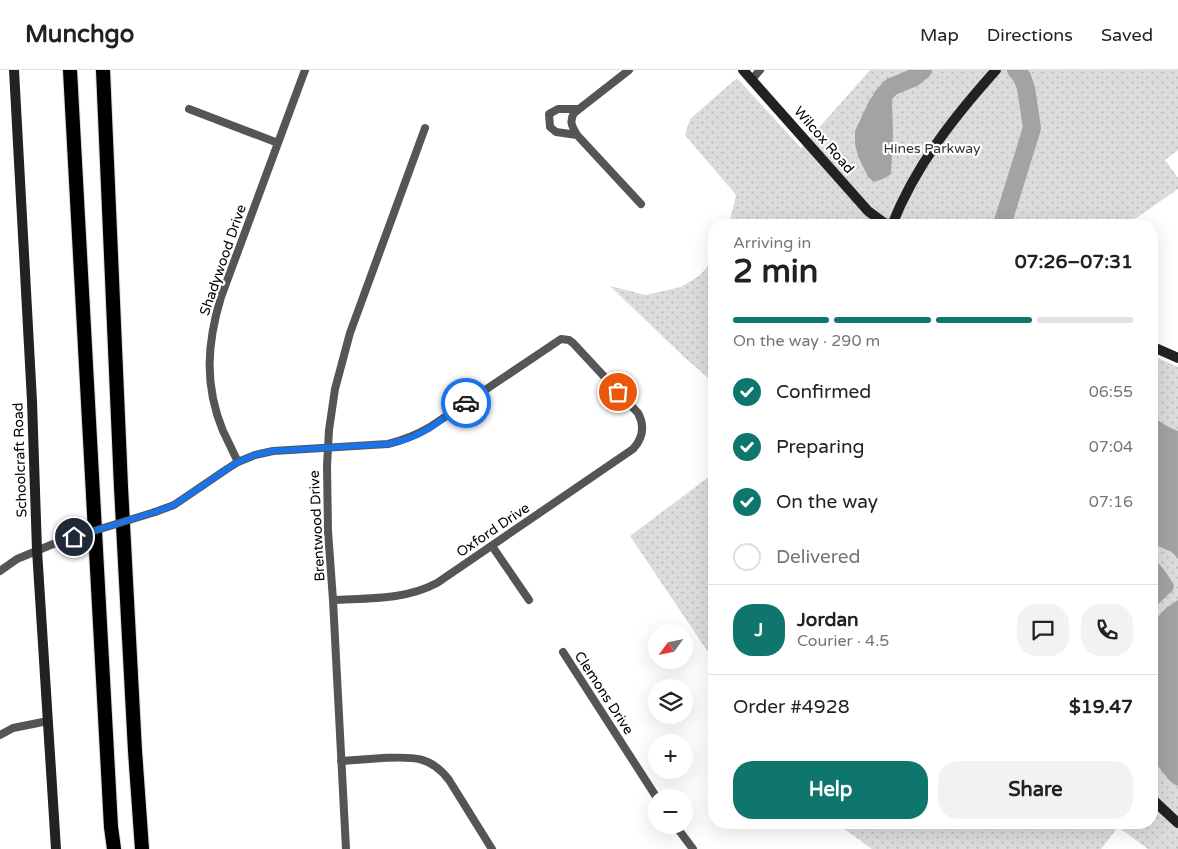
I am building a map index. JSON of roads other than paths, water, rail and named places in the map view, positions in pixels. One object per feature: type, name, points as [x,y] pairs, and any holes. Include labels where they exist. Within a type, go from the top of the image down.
[{"type":"highway","points":[[70,70],[114,849]]},
{"type":"highway","points":[[103,70],[121,497],[142,849]]},
{"type":"street","name":"Schoolcraft Road","points":[[14,70],[32,401],[37,550],[56,849]]},
{"type":"street","name":"Shadywood Drive","points":[[238,462],[223,430],[212,396],[209,368],[211,338],[221,297],[305,70]]},
{"type":"street","points":[[629,70],[574,113],[571,126],[577,135],[641,204]]},
{"type":"street","name":"Wilcox Road","points":[[743,70],[868,211],[879,219]]},
{"type":"street","points":[[752,79],[760,70]]},
{"type":"street","points":[[894,219],[901,202],[934,145],[996,70]]},
{"type":"street","points":[[189,108],[278,144]]},
{"type":"street","points":[[577,135],[556,132],[550,127],[549,114],[558,109],[579,109]]},
{"type":"street","name":"Brentwood Drive","points":[[346,849],[328,531],[328,448],[335,389],[350,333],[425,128]]},
{"type":"street","name":"Oxford Drive","points":[[328,448],[388,444],[415,436],[430,428],[558,340],[565,339],[573,343],[638,413],[642,422],[641,438],[633,449],[438,583],[420,591],[397,596],[333,600]]},
{"type":"street","points":[[1158,349],[1178,358]]},
{"type":"street","points":[[0,571],[16,560],[58,542],[174,505],[238,462],[255,455],[273,451],[328,448]]},
{"type":"street","points":[[492,546],[529,600]]},
{"type":"street","name":"Clemons Drive","points":[[563,652],[651,789]]},
{"type":"street","points":[[0,736],[13,728],[48,720]]},
{"type":"street","points":[[341,761],[408,757],[422,759],[434,765],[449,780],[492,849]]},
{"type":"street","points":[[1158,804],[1178,823]]},
{"type":"street","points":[[682,834],[693,849]]},
{"type":"waterway","points":[[878,107],[882,97],[891,87],[913,78],[923,70]]},
{"type":"waterway","points":[[1004,219],[1032,128],[1026,88],[1022,77],[1016,70]]},
{"type":"park label","name":"Hines Parkway","points":[[932,148]]}]
